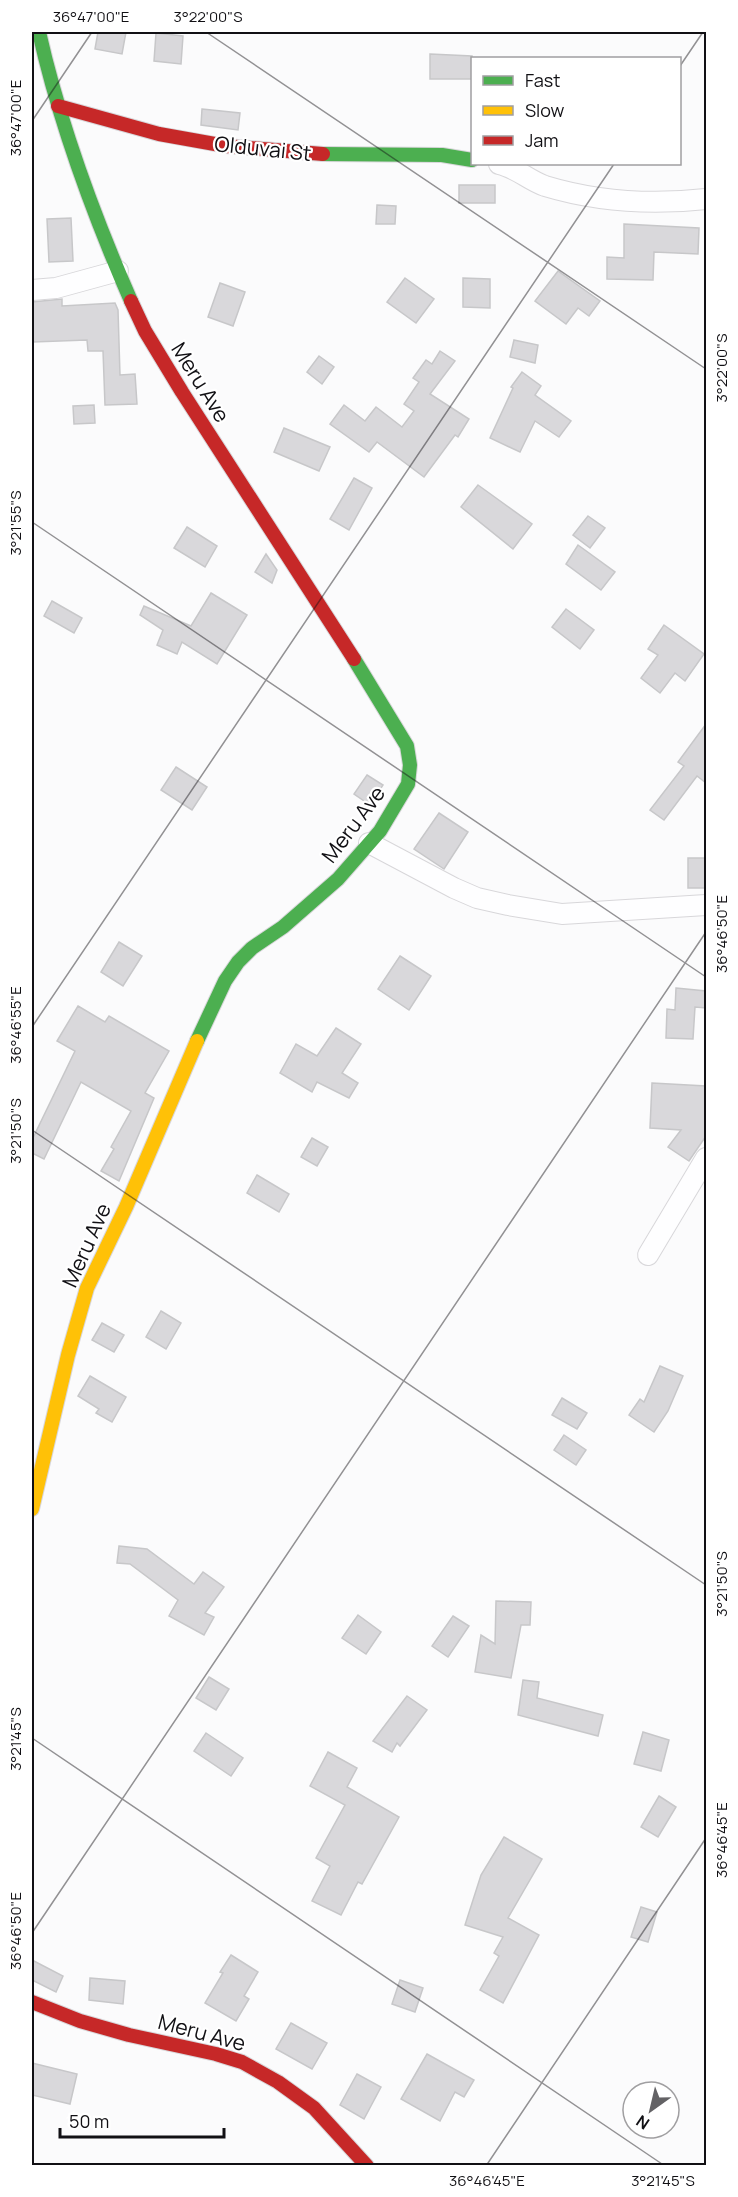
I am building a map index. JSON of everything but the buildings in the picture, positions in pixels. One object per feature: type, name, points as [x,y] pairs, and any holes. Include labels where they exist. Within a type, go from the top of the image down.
[{"type":"street","name":"Meru Ave","points":[[32,1509],[68,1355],[87,1288],[126,1207],[173,1094],[225,981],[245,955],[283,927],[338,879],[369,843],[408,784],[410,765],[406,746],[328,618],[182,392],[145,330],[100,232],[51,86],[39,32]]},
{"type":"street","name":"Olduvai St","points":[[58,106],[159,134],[226,146],[332,155],[442,155],[471,160]]},
{"type":"street","points":[[504,165],[544,186],[596,198],[668,203],[706,199]]},
{"type":"street","points":[[32,290],[56,288],[118,271]]},
{"type":"street","points":[[369,843],[454,888],[477,898],[508,905],[562,914],[706,905]]},
{"type":"street","points":[[648,1255],[706,1158]]},
{"type":"street","name":"Meru Ave","points":[[32,2001],[80,2021],[242,2062],[278,2082],[314,2108],[367,2166]]},
{"type":"traffic: fast","points":[[39,32],[67,135],[131,301]]},
{"type":"traffic: fast","points":[[323,154],[442,155],[471,160]]},
{"type":"traffic: fast","points":[[197,1041],[225,981],[238,962],[252,948],[283,927],[338,879],[380,831],[408,784],[410,765],[407,746],[354,659]]},
{"type":"traffic: slow","points":[[32,1509],[68,1355],[87,1288],[126,1207],[197,1041]]},
{"type":"traffic: jam","points":[[58,106],[159,134],[226,146],[323,154]]},
{"type":"traffic: jam","points":[[131,301],[145,331],[182,392],[354,659]]},
{"type":"traffic: jam","points":[[32,2002],[80,2021],[242,2062],[278,2082],[314,2108],[367,2166]]}]
